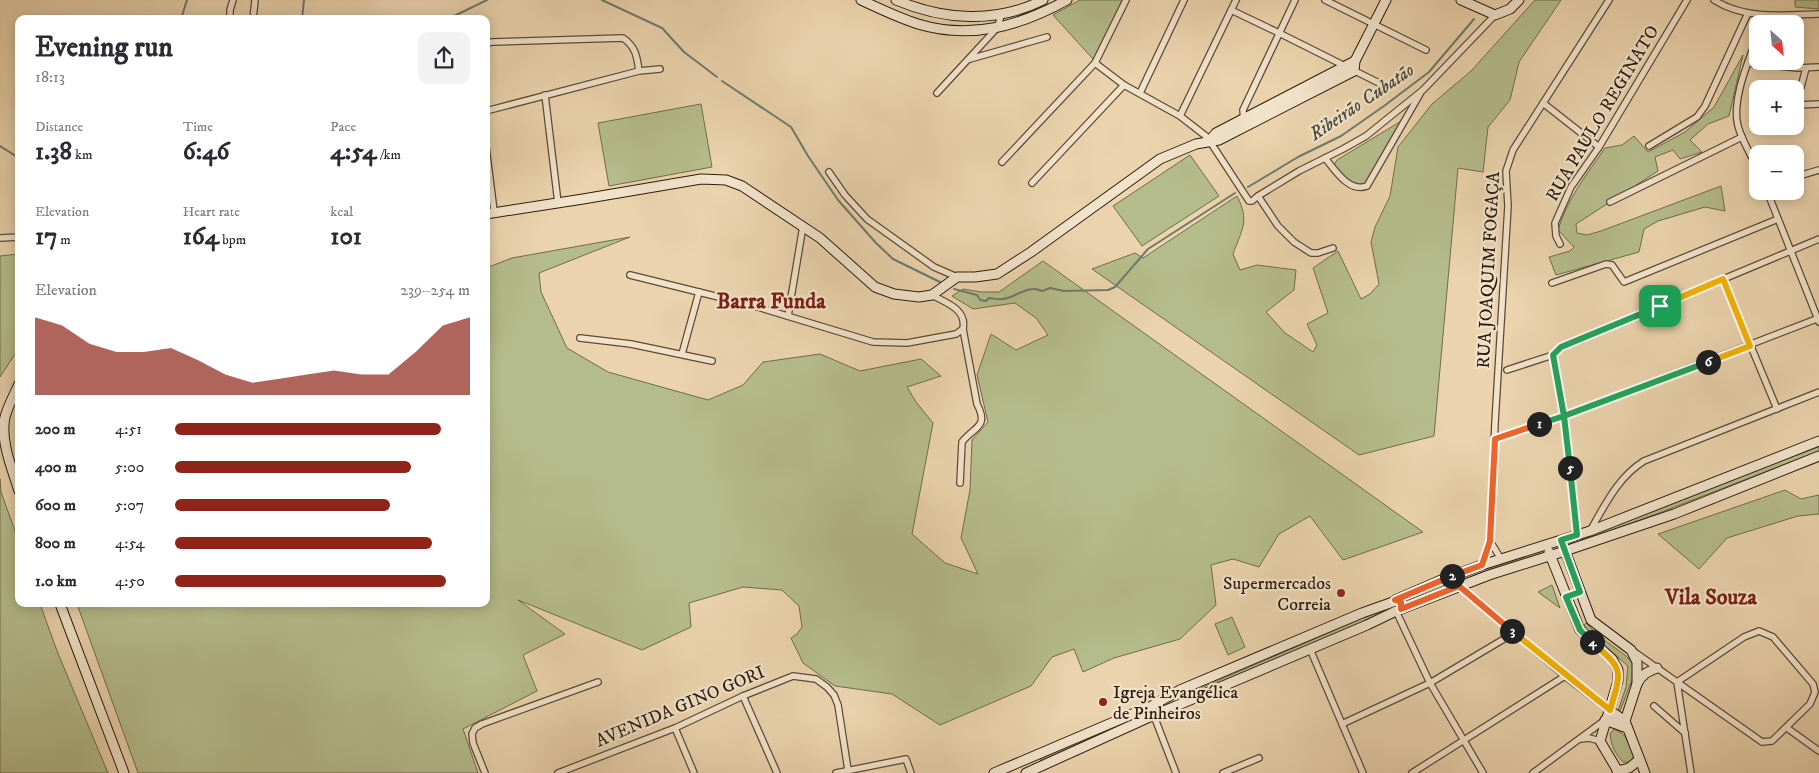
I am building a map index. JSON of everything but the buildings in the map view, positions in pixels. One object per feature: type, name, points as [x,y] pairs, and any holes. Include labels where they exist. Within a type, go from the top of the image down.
[{"type":"main road","points":[[861,0],[919,24],[957,31],[997,28],[1038,15],[1067,0]]},
{"type":"main road","points":[[888,12],[891,0]]},
{"type":"main road","points":[[896,0],[934,14],[964,17],[1002,13],[1043,0]]},
{"type":"main road","points":[[490,212],[558,203],[701,179],[726,180],[742,186],[820,238],[875,287],[894,294],[919,297],[932,295],[957,277],[997,274],[1031,252],[1160,159],[1179,149],[1209,141],[1216,133],[1244,122],[1350,69],[1356,61],[1386,0]]},
{"type":"main road","points":[[1461,0],[1495,15],[1510,9],[1519,0]]},
{"type":"main road","points":[[15,393],[5,417],[4,431],[6,446],[15,476]]},
{"type":"main road","points":[[1026,773],[1310,650],[1439,581],[1482,565],[1590,531],[1819,441]]},
{"type":"main road","points":[[994,773],[1151,706],[1180,690],[1362,613],[1459,586],[1674,514],[1819,456]]},
{"type":"main road","points":[[1561,540],[1591,620],[1631,650],[1637,662],[1637,684]]},
{"type":"main road","points":[[1546,545],[1580,630],[1612,659],[1618,670],[1618,681],[1600,741],[1618,772],[1629,768],[1639,760]]},
{"type":"main road","points":[[1566,597],[1580,592]]},
{"type":"main road","points":[[61,607],[124,773]]},
{"type":"main road","points":[[1626,724],[1640,677],[1645,672],[1657,668]]},
{"type":"main road","points":[[1151,706],[1148,713],[1154,716]]},
{"type":"main road","points":[[1610,710],[1626,724],[1645,773]]},
{"type":"main road","points":[[1605,720],[1626,724]]},
{"type":"main road","points":[[1031,758],[1035,769]]},
{"type":"street","points":[[230,15],[233,0]]},
{"type":"street","points":[[253,15],[255,0]]},
{"type":"street","points":[[1002,162],[1095,63],[1126,0]]},
{"type":"street","points":[[1140,93],[1184,0]]},
{"type":"street","points":[[1180,116],[1236,0]]},
{"type":"street","points":[[1244,122],[1243,110],[1295,0]]},
{"type":"street","points":[[1325,0],[1340,3],[1374,24],[1426,50]]},
{"type":"street","name":"RUA JOAQUIM FOGAÇA","points":[[1482,565],[1490,541],[1508,206],[1506,170],[1513,150],[1609,0]]},
{"type":"street","name":"RUA PAULO REGINATO","points":[[1560,244],[1556,236],[1555,223],[1571,187],[1599,147],[1687,0]]},
{"type":"street","points":[[1714,0],[1725,8],[1748,13],[1765,15],[1819,14]]},
{"type":"street","points":[[1231,10],[1385,86]]},
{"type":"street","points":[[937,93],[997,28],[1002,13]]},
{"type":"street","points":[[1649,146],[1698,117],[1705,106],[1748,13]]},
{"type":"street","points":[[1095,63],[1124,85],[1180,116],[1209,141],[1249,201],[1252,201],[1285,179],[1366,136],[1422,90],[1495,15]]},
{"type":"street","points":[[970,59],[1047,37]]},
{"type":"street","points":[[490,43],[623,38],[635,50],[639,71]]},
{"type":"street","points":[[1749,151],[1737,125],[1736,114],[1737,101],[1748,62],[1806,68],[1819,67]]},
{"type":"street","points":[[490,110],[639,71],[660,68]]},
{"type":"street","points":[[1806,68],[1797,102],[1798,105],[1819,104]]},
{"type":"street","points":[[1032,183],[1124,85]]},
{"type":"street","points":[[1325,158],[1348,184],[1363,188],[1367,186],[1422,90]]},
{"type":"street","points":[[545,96],[558,203]]},
{"type":"street","points":[[1543,104],[1599,147]]},
{"type":"street","points":[[1610,202],[1742,137]]},
{"type":"street","points":[[1804,174],[1819,170]]},
{"type":"street","points":[[829,172],[867,219],[934,267],[957,277]]},
{"type":"street","points":[[1258,196],[1278,226],[1294,242],[1311,253],[1318,253],[1333,248]]},
{"type":"street","points":[[1495,439],[1564,416],[1819,319],[1770,200]]},
{"type":"street","points":[[1552,283],[1606,264],[1612,265],[1624,282],[1778,220]]},
{"type":"street","points":[[788,316],[803,226]]},
{"type":"street","points":[[0,238],[15,237]]},
{"type":"street","points":[[1508,370],[1553,355],[1561,347],[1819,239]]},
{"type":"street","points":[[630,275],[751,305],[873,342],[907,343],[956,334],[963,329]]},
{"type":"street","points":[[1723,279],[1777,409]]},
{"type":"street","points":[[682,354],[699,292]]},
{"type":"street","points":[[932,295],[959,310],[964,319],[963,329],[977,404],[983,415],[982,424],[968,434],[962,442],[960,483]]},
{"type":"street","points":[[580,338],[631,344],[712,361]]},
{"type":"street","points":[[1553,355],[1564,416],[1577,535]]},
{"type":"street","points":[[1590,531],[1620,480],[1644,461],[1819,392]]},
{"type":"street","points":[[1490,541],[1501,559]]},
{"type":"street","points":[[1459,586],[1566,676],[1610,710]]},
{"type":"street","points":[[1396,605],[1430,683],[1483,773]]},
{"type":"street","points":[[1631,650],[1676,682],[1762,742],[1772,741],[1788,728],[1810,704],[1815,692],[1813,684],[1773,637],[1759,631],[1744,637],[1676,682]]},
{"type":"street","points":[[1342,724],[1430,683],[1514,633]]},
{"type":"street","points":[[1310,650],[1363,773]]},
{"type":"street","name":"AVENIDA GINO GORI","points":[[558,773],[675,728],[743,696],[793,676],[816,679],[834,695],[838,705],[848,770]]},
{"type":"street","points":[[1412,773],[1566,676]]},
{"type":"street","points":[[485,773],[473,743],[472,734],[475,728],[598,682]]},
{"type":"street","points":[[1676,682],[1691,773]]},
{"type":"street","points":[[743,696],[777,773]]},
{"type":"street","points":[[1654,706],[1685,733]]},
{"type":"street","points":[[1154,716],[1176,773]]},
{"type":"street","points":[[1533,773],[1605,720]]},
{"type":"street","points":[[675,728],[694,773]]},
{"type":"street","points":[[1788,728],[1819,752]]},
{"type":"street","points":[[1579,740],[1589,738],[1600,741]]},
{"type":"street","points":[[1223,773],[1259,758]]},
{"type":"street","points":[[837,773],[906,760],[911,773]]},
{"type":"green space","points":[[1080,0],[1124,0],[1094,60],[1053,15]]},
{"type":"green space","points":[[1535,0],[1561,0],[1519,62],[1510,100],[1488,127],[1483,172],[1458,168],[1434,436],[1359,455],[1092,269],[1135,253],[1143,258],[1237,196],[1244,219],[1242,231],[1233,254],[1240,270],[1257,265],[1296,270],[1294,290],[1266,312],[1285,333],[1313,352],[1317,345],[1307,324],[1328,313],[1313,268],[1338,251],[1361,299],[1370,294],[1379,284],[1371,242],[1375,227],[1390,196],[1398,147],[1432,104],[1471,71]]},
{"type":"green space","points":[[1795,0],[1819,0],[1819,9],[1795,7]]},
{"type":"green space","points":[[1743,55],[1729,116],[1708,124],[1690,140],[1702,152],[1680,159],[1673,150],[1655,157],[1658,171],[1576,224],[1577,233],[1587,235],[1601,231],[1721,186],[1725,211],[1705,207],[1658,221],[1644,229],[1639,252],[1556,275],[1549,257],[1570,251],[1574,247],[1558,230],[1562,219],[1578,187],[1605,148],[1622,145],[1634,136],[1648,152],[1685,132],[1714,107]]},
{"type":"green space","points":[[701,104],[712,167],[609,186],[598,123]]},
{"type":"green space","points":[[1403,120],[1365,184],[1356,185],[1343,177],[1334,165],[1337,160]]},
{"type":"green space","points":[[1190,155],[1219,196],[1142,246],[1113,206]]},
{"type":"green space","points":[[630,237],[539,273],[541,292],[567,348],[608,372],[708,400],[743,385],[763,362],[820,354],[860,371],[921,359],[941,376],[907,387],[933,423],[912,534],[945,563],[978,574],[961,538],[970,490],[972,440],[988,422],[977,375],[991,334],[1016,350],[1048,335],[1036,318],[1015,303],[973,309],[952,296],[963,289],[999,292],[1043,261],[1423,532],[1343,560],[1310,516],[1279,534],[1259,567],[1233,559],[1211,565],[1216,605],[1180,639],[1114,658],[1083,672],[1074,649],[1052,657],[1031,686],[940,725],[892,694],[835,686],[803,663],[791,638],[802,627],[799,606],[782,590],[743,587],[689,603],[691,627],[642,650],[518,600],[565,634],[523,655],[537,691],[463,729],[478,773],[138,773],[78,607],[490,607],[490,266],[512,258]]},
{"type":"green space","points":[[15,254],[15,354],[0,377],[0,256]]},
{"type":"green space","points":[[1819,445],[1819,451],[1566,547],[1564,541]]},
{"type":"green space","points":[[0,479],[1,492],[15,531],[15,607],[41,607],[57,651],[108,773],[0,773]]},
{"type":"green space","points":[[1785,490],[1801,499],[1819,495],[1819,514],[1798,516],[1727,538],[1699,569],[1658,534]]},
{"type":"green space","points":[[1541,549],[1540,554],[1491,569],[1405,604],[1403,603],[1403,601],[1443,583]]},
{"type":"green space","points":[[1552,585],[1560,608],[1538,592]]},
{"type":"green space","points":[[1386,608],[1388,609],[1387,611],[1160,710],[1159,707],[1161,705]]},
{"type":"green space","points":[[1232,617],[1245,647],[1228,655],[1215,624]]},
{"type":"green space","points":[[1586,623],[1600,637],[1634,664],[1635,672],[1620,711],[1618,711],[1626,687],[1628,666],[1590,633],[1584,625]]},
{"type":"green space","points":[[1144,713],[1145,715],[1040,761],[1042,757]]},
{"type":"green space","points":[[1614,729],[1622,734],[1629,743],[1634,756],[1630,762],[1623,762],[1614,749],[1610,734]]},
{"type":"waterway","name":"Ribeirão Cubatão","points":[[182,15],[187,0]]},
{"type":"waterway","name":"Ribeirão Cubatão","points":[[302,15],[304,0]]},
{"type":"waterway","name":"Ribeirão Cubatão","points":[[456,15],[487,0]]},
{"type":"waterway","name":"Ribeirão Cubatão","points":[[602,0],[662,28],[684,52],[717,77]]},
{"type":"waterway","name":"Ribeirão Cubatão","points":[[1248,187],[1298,157],[1341,136],[1384,106],[1429,72],[1474,19]]},
{"type":"waterway","points":[[722,81],[791,127],[838,200],[876,243],[893,259],[942,283]]},
{"type":"waterway","name":"Ribeirão Cubatão","points":[[0,146],[15,155]]},
{"type":"waterway","name":"Ribeirão Cubatão","points":[[954,289],[977,295],[980,300],[986,301],[989,298],[1007,298],[1032,289],[1042,291],[1050,288],[1064,291],[1108,290],[1115,287],[1148,249],[1235,193]]},
{"type":"place","name":"Supermercados Correia","points":[[1341,593]]},
{"type":"place","name":"Igreja Evangélica de Pinheiros","points":[[1103,702]]},
{"type":"district","name":"Barra Funda","points":[[771,300]]},
{"type":"district","name":"Vila Souza","points":[[1711,596]]},
{"type":"route","points":[[1660,306],[1561,347],[1553,355],[1564,416],[1495,439],[1490,541],[1482,565],[1395,600],[1401,602],[1401,609],[1459,586],[1566,676],[1610,710],[1618,681],[1618,670],[1612,659],[1580,630],[1566,597],[1580,592],[1561,540],[1577,535],[1564,416],[1750,346],[1723,279],[1660,306]]}]
